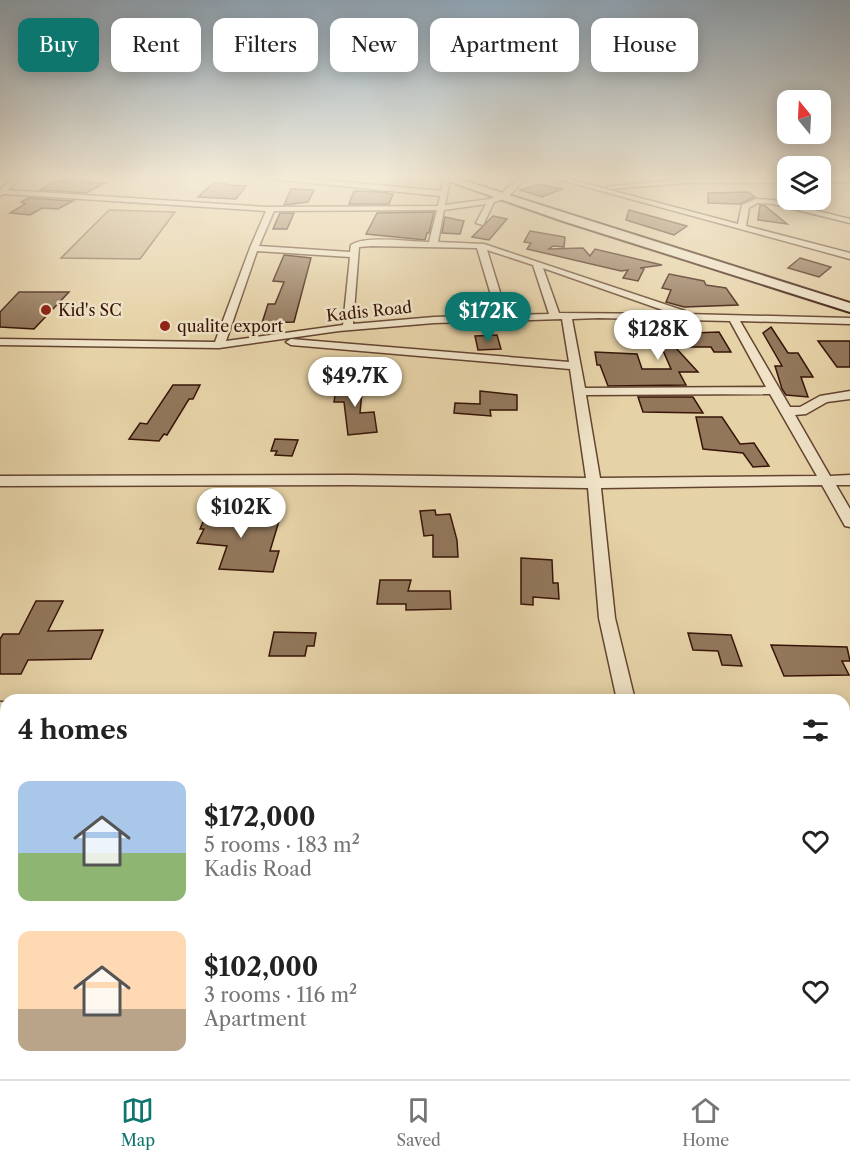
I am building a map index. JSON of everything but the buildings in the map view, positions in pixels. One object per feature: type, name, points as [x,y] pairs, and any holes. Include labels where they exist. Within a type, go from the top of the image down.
[{"type":"main road","points":[[592,227],[850,308]]},
{"type":"street","points":[[219,345],[264,227]]},
{"type":"street","points":[[433,245],[437,227]]},
{"type":"street","points":[[747,227],[850,256]]},
{"type":"street","points":[[348,327],[355,245],[481,246],[695,318]]},
{"type":"street","points":[[481,246],[502,318]]},
{"type":"street","points":[[254,248],[353,255]]},
{"type":"street","points":[[537,263],[561,316],[575,366],[594,483],[608,618],[625,694]]},
{"type":"street","name":"Kadis Road","points":[[0,342],[219,345],[348,327],[434,320],[599,315],[850,321]]},
{"type":"street","points":[[734,320],[828,480],[850,522]]},
{"type":"street","points":[[267,340],[575,366]]},
{"type":"street","points":[[579,392],[774,390]]},
{"type":"street","points":[[788,411],[802,411],[824,399],[850,395]]},
{"type":"street","points":[[0,481],[351,480],[594,483],[850,480]]},
{"type":"shaded area","points":[[92,227],[164,227],[140,259],[61,258]]},
{"type":"place","name":"Kid's SC","points":[[46,310]]},
{"type":"place","name":"qualite export","points":[[165,326]]}]
